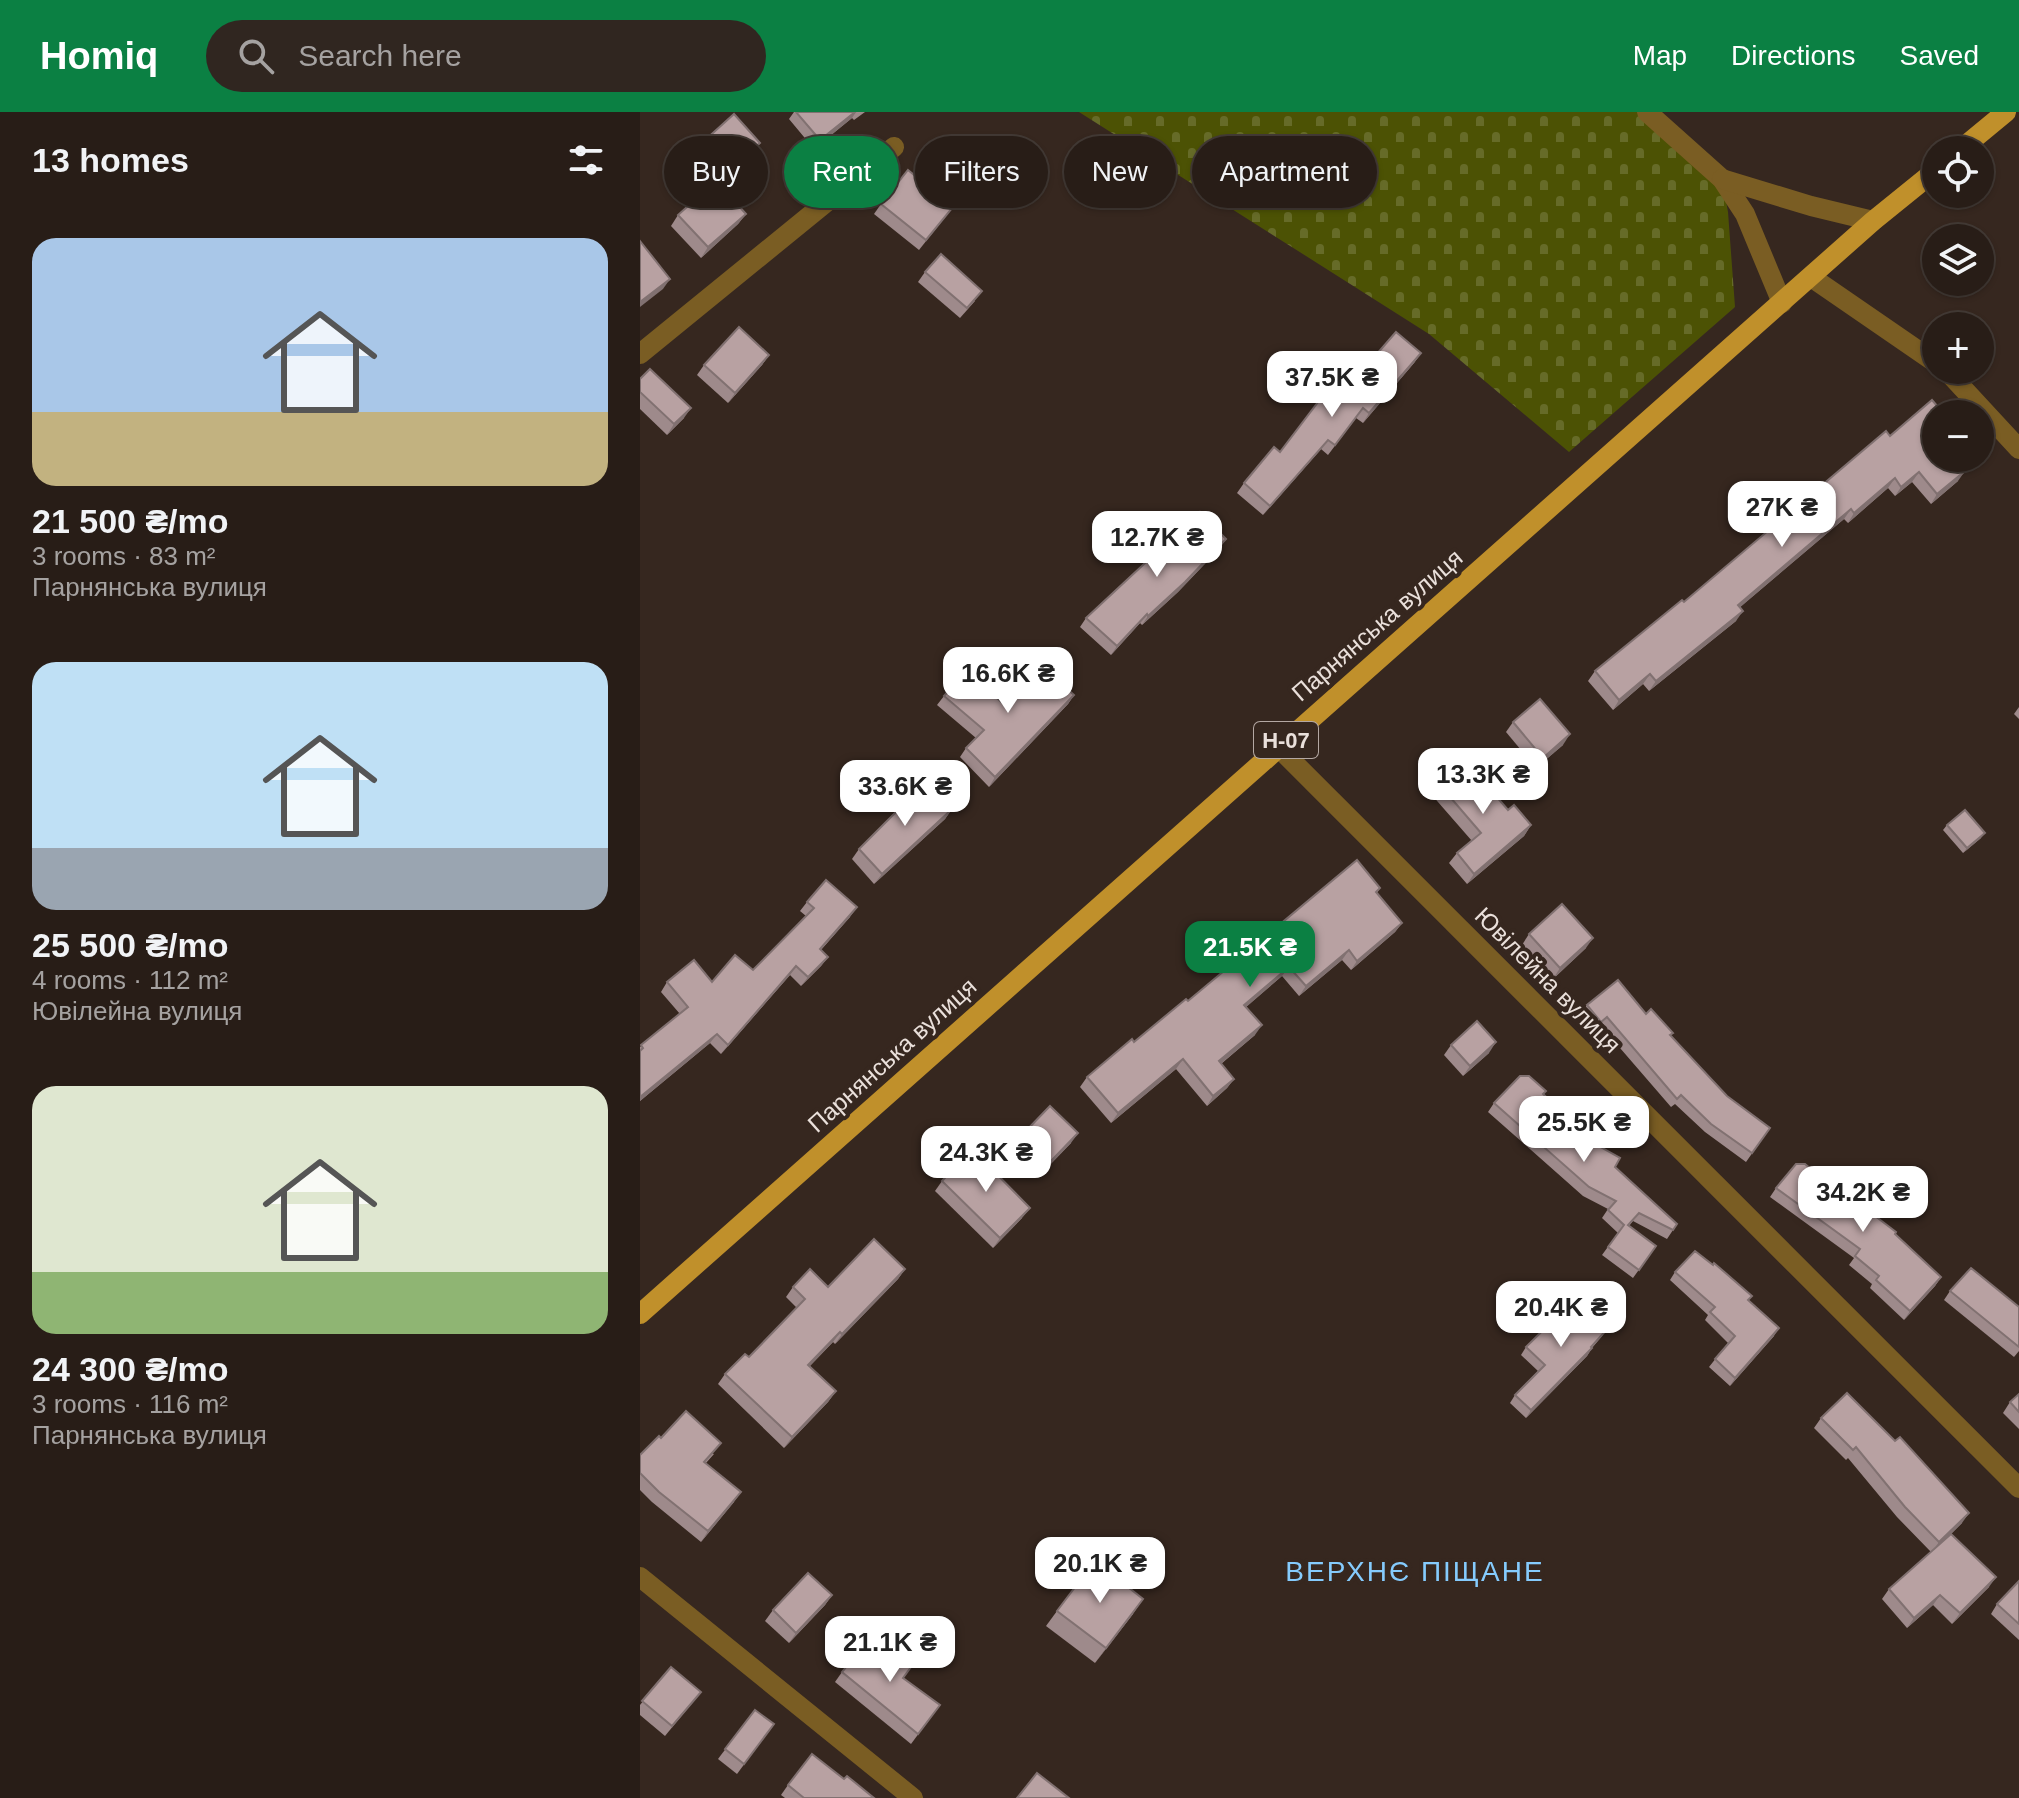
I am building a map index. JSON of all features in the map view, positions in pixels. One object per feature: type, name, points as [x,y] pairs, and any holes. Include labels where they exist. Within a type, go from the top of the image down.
[{"type":"main road","points":[[1977,136],[2006,112]]},
{"type":"main road","name":"Парнянська вулиця","points":[[640,1314],[1873,221],[1922,181]]},
{"type":"street","points":[[1647,112],[1722,179],[1745,214],[1782,303]]},
{"type":"street","points":[[1722,179],[1873,221]]},
{"type":"street","points":[[640,354],[819,208]]},
{"type":"street","points":[[1811,277],[1922,353]]},
{"type":"street","points":[[1959,384],[2019,449]]},
{"type":"street","name":"Ювілейна вулиця","points":[[1278,747],[2019,1488]]},
{"type":"street","points":[[640,1577],[913,1798]]},
{"type":"green space","points":[[1079,112],[1647,112],[1722,179],[1728,212],[1735,307],[1569,452],[1429,334],[1230,208],[1377,208],[1377,136],[1192,136],[1192,184],[1176,174],[1176,136],[1117,136]]},
{"type":"building","points":[[796,112],[855,112],[825,136],[817,136]]},
{"type":"building","points":[[734,114],[754,136],[710,136]]},
{"type":"building","points":[[908,170],[915,176],[915,208],[952,208],[926,240],[886,208],[899,208],[899,181]]},
{"type":"building","points":[[686,208],[741,208],[746,214],[708,247],[678,215]]},
{"type":"building","points":[[640,241],[670,279],[640,302]]},
{"type":"building","points":[[941,254],[982,291],[967,308],[925,272]]},
{"type":"building","points":[[739,327],[769,355],[735,393],[704,365]]},
{"type":"building","points":[[1396,332],[1421,353],[1369,413],[1363,408],[1335,445],[1328,440],[1270,506],[1244,483],[1274,447],[1280,452],[1325,393],[1336,401]]},
{"type":"building","points":[[650,369],[691,408],[674,424],[640,392],[640,379]]},
{"type":"building","points":[[1922,409],[1922,472],[1964,472],[1937,494],[1919,472],[1901,487],[1895,478],[1854,513],[1851,509],[1738,605],[1743,611],[1656,681],[1650,674],[1619,700],[1595,671],[1682,600],[1684,602],[1886,431],[1890,436]]},
{"type":"building","points":[[1200,512],[1226,539],[1117,646],[1086,618]]},
{"type":"building","points":[[1041,665],[1074,695],[995,777],[966,748],[984,730],[944,696],[966,671],[1005,705]]},
{"type":"building","points":[[1540,699],[1570,734],[1543,758],[1513,722]]},
{"type":"building","points":[[1465,760],[1508,810],[1514,805],[1531,825],[1474,874],[1457,853],[1481,833],[1438,783]]},
{"type":"building","points":[[925,783],[952,809],[882,874],[859,849]]},
{"type":"building","points":[[1965,810],[1985,833],[1967,848],[1947,825]]},
{"type":"building","points":[[1357,860],[1380,888],[1376,892],[1402,923],[1357,961],[1349,950],[1306,986],[1289,967],[1244,1005],[1262,1025],[1219,1061],[1234,1079],[1213,1096],[1183,1059],[1118,1113],[1087,1077],[1132,1039],[1134,1042],[1186,999],[1188,1001]]},
{"type":"building","points":[[826,880],[857,907],[820,949],[828,957],[808,977],[796,966],[728,1045],[717,1034],[640,1097],[641,1045],[688,1007],[667,982],[694,960],[712,982],[735,955],[753,970],[814,908],[807,902]]},
{"type":"building","points":[[1562,904],[1593,938],[1560,968],[1529,934]]},
{"type":"building","points":[[1618,980],[1646,1014],[1651,1009],[1673,1033],[1670,1035],[1727,1096],[1770,1128],[1752,1153],[1711,1124],[1681,1095],[1677,1099],[1607,1017],[1601,1022],[1587,1005]]},
{"type":"building","points":[[1477,1021],[1496,1042],[1470,1066],[1451,1045]]},
{"type":"building","points":[[1520,1076],[1529,1076],[1546,1091],[1543,1094],[1585,1132],[1581,1136],[1620,1158],[1615,1167],[1677,1224],[1673,1230],[1639,1213],[1628,1225],[1656,1246],[1639,1270],[1608,1247],[1624,1225],[1608,1210],[1616,1201],[1589,1187],[1494,1103]]},
{"type":"building","points":[[1050,1106],[1078,1133],[1050,1162],[1022,1135]]},
{"type":"building","points":[[972,1149],[1030,1208],[1000,1238],[942,1181]]},
{"type":"building","points":[[1796,1164],[1805,1164],[1834,1188],[1840,1181],[1870,1203],[1866,1209],[1896,1232],[1941,1277],[1910,1311],[1876,1280],[1879,1276],[1855,1256],[1860,1249],[1776,1188]]},
{"type":"building","points":[[874,1239],[905,1269],[808,1365],[836,1391],[792,1437],[725,1374],[745,1354],[749,1357],[805,1299],[793,1287],[810,1269],[828,1287]]},
{"type":"building","points":[[1695,1251],[1752,1296],[1748,1300],[1779,1328],[1735,1378],[1715,1359],[1735,1336],[1710,1312],[1715,1307],[1675,1272]]},
{"type":"building","points":[[1971,1268],[2019,1307],[2019,1347],[1950,1291]]},
{"type":"building","points":[[1577,1297],[1609,1327],[1531,1410],[1515,1395],[1545,1365],[1526,1347]]},
{"type":"building","points":[[1847,1393],[1895,1441],[1900,1437],[1969,1513],[1939,1542],[1905,1507],[1856,1447],[1853,1450],[1821,1418]]},
{"type":"building","points":[[2019,1394],[2019,1412],[2010,1402]]},
{"type":"building","points":[[686,1411],[721,1443],[704,1462],[741,1492],[708,1531],[640,1473],[640,1455]]},
{"type":"building","points":[[1951,1534],[1996,1577],[1960,1613],[1940,1595],[1914,1618],[1889,1589]]},
{"type":"building","points":[[1095,1561],[1143,1599],[1106,1648],[1057,1611]]},
{"type":"building","points":[[808,1573],[832,1595],[796,1633],[773,1610]]},
{"type":"building","points":[[2019,1581],[2019,1624],[1997,1604]]},
{"type":"building","points":[[872,1635],[911,1667],[903,1678],[940,1705],[918,1734],[842,1672]]},
{"type":"building","points":[[671,1667],[701,1692],[672,1726],[642,1701]]},
{"type":"building","points":[[755,1710],[774,1724],[744,1764],[725,1749]]},
{"type":"building","points":[[812,1754],[874,1798],[804,1798],[788,1785]]},
{"type":"building","points":[[1037,1773],[1069,1798],[1017,1798]]},
{"type":"district","name":"ВЕРХНЄ ПІЩАНЕ","points":[[1415,1571]]}]
